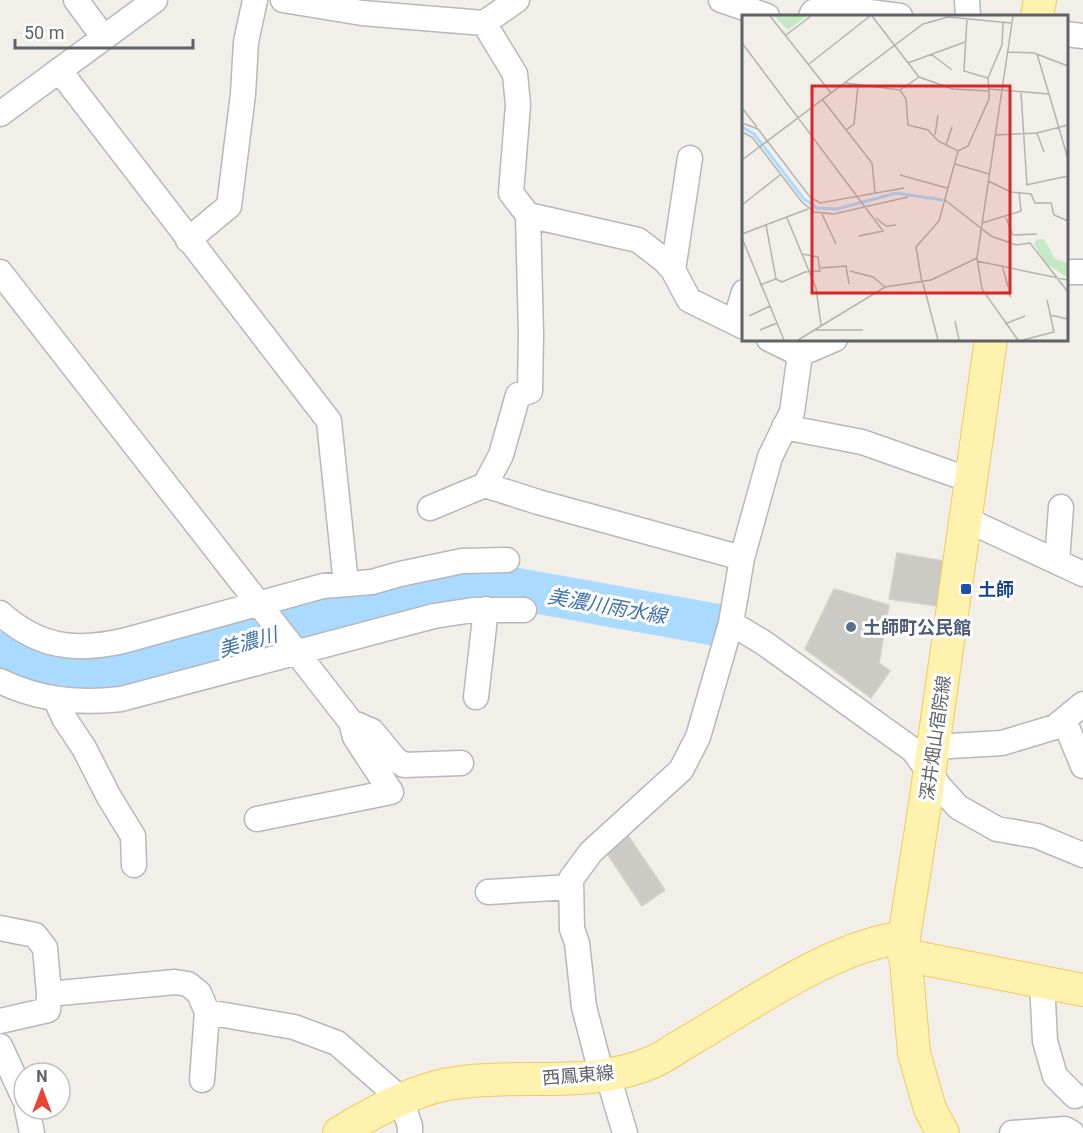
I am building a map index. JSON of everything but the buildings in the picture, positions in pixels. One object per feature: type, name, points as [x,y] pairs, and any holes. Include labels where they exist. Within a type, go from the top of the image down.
[{"type":"main road","points":[[1037,15],[1040,0]]},
{"type":"main road","name":"深井畑山宿院線","points":[[943,1133],[930,1109],[914,1053],[904,946],[991,340]]},
{"type":"main road","name":"西鳳東線","points":[[339,1133],[400,1099],[454,1083],[605,1076],[653,1062],[798,977],[831,960],[888,939],[904,946],[1083,990]]},
{"type":"street","points":[[76,0],[104,38]]},
{"type":"street","points":[[0,114],[155,0]]},
{"type":"street","points":[[188,240],[229,206],[243,94],[246,42],[255,0]]},
{"type":"street","points":[[283,0],[362,14],[484,23],[517,0]]},
{"type":"street","points":[[721,0],[763,15]]},
{"type":"street","points":[[967,0],[968,15]]},
{"type":"street","points":[[812,15],[825,6],[892,15]]},
{"type":"street","points":[[430,508],[485,484],[501,455],[518,395],[531,391],[528,215],[511,193],[518,105],[515,74],[484,23]]},
{"type":"street","points":[[1068,34],[1083,36]]},
{"type":"street","points":[[59,70],[329,421],[346,584]]},
{"type":"street","points":[[673,270],[690,158]]},
{"type":"street","points":[[528,215],[638,240],[673,270],[689,300],[739,325],[742,305]]},
{"type":"street","points":[[0,272],[351,722],[355,737],[391,792],[257,819]]},
{"type":"street","points":[[771,340],[800,354],[833,340]]},
{"type":"street","points":[[625,1133],[584,1007],[576,943],[572,929],[570,887],[573,875],[591,852],[676,776],[698,737],[731,623],[742,558],[770,457],[792,412],[800,354]]},
{"type":"street","points":[[784,427],[861,442],[970,480]]},
{"type":"street","points":[[485,484],[538,502],[742,558]]},
{"type":"street","points":[[1057,562],[1061,507]]},
{"type":"street","points":[[965,519],[1083,574]]},
{"type":"street","points":[[0,613],[31,635],[45,641],[70,647],[83,647],[267,613],[323,586],[372,582],[462,561],[507,560]]},
{"type":"street","points":[[476,697],[486,609]]},
{"type":"street","points":[[0,681],[25,692],[56,700],[122,699],[293,647],[464,610],[524,610]]},
{"type":"street","points":[[731,623],[764,643],[931,761],[958,807],[997,829],[1046,839],[1083,855]]},
{"type":"street","points":[[56,700],[64,718],[84,748],[109,797],[133,836],[134,865]]},
{"type":"street","points":[[931,761],[1055,727],[1083,704]]},
{"type":"street","points":[[1064,720],[1083,766]]},
{"type":"street","points":[[351,722],[372,731],[404,765],[461,763]]},
{"type":"street","points":[[488,892],[570,887]]},
{"type":"street","points":[[0,928],[35,935],[45,948],[49,994],[48,1010],[0,1021]]},
{"type":"street","points":[[1042,981],[1045,1041],[1055,1076],[1075,1096]]},
{"type":"street","points":[[49,994],[175,982],[188,984],[200,993],[207,1012],[202,1080]]},
{"type":"street","points":[[207,1012],[294,1027],[337,1043],[400,1099],[410,1126],[410,1133]]},
{"type":"street","points":[[0,1046],[12,1072]]},
{"type":"street","points":[[1012,1133],[1065,1129],[1072,1133]]},
{"type":"waterway","name":"美濃川","points":[[0,653],[29,668],[52,675],[72,678],[111,677],[149,669],[440,588],[478,585],[506,587],[717,625]]},
{"type":"place","name":"土師","points":[[966,589]]},
{"type":"place","name":"土師町公民館","points":[[851,627]]},
{"type":"water label","name":"美濃川雨水線","points":[[607,606]]}]
